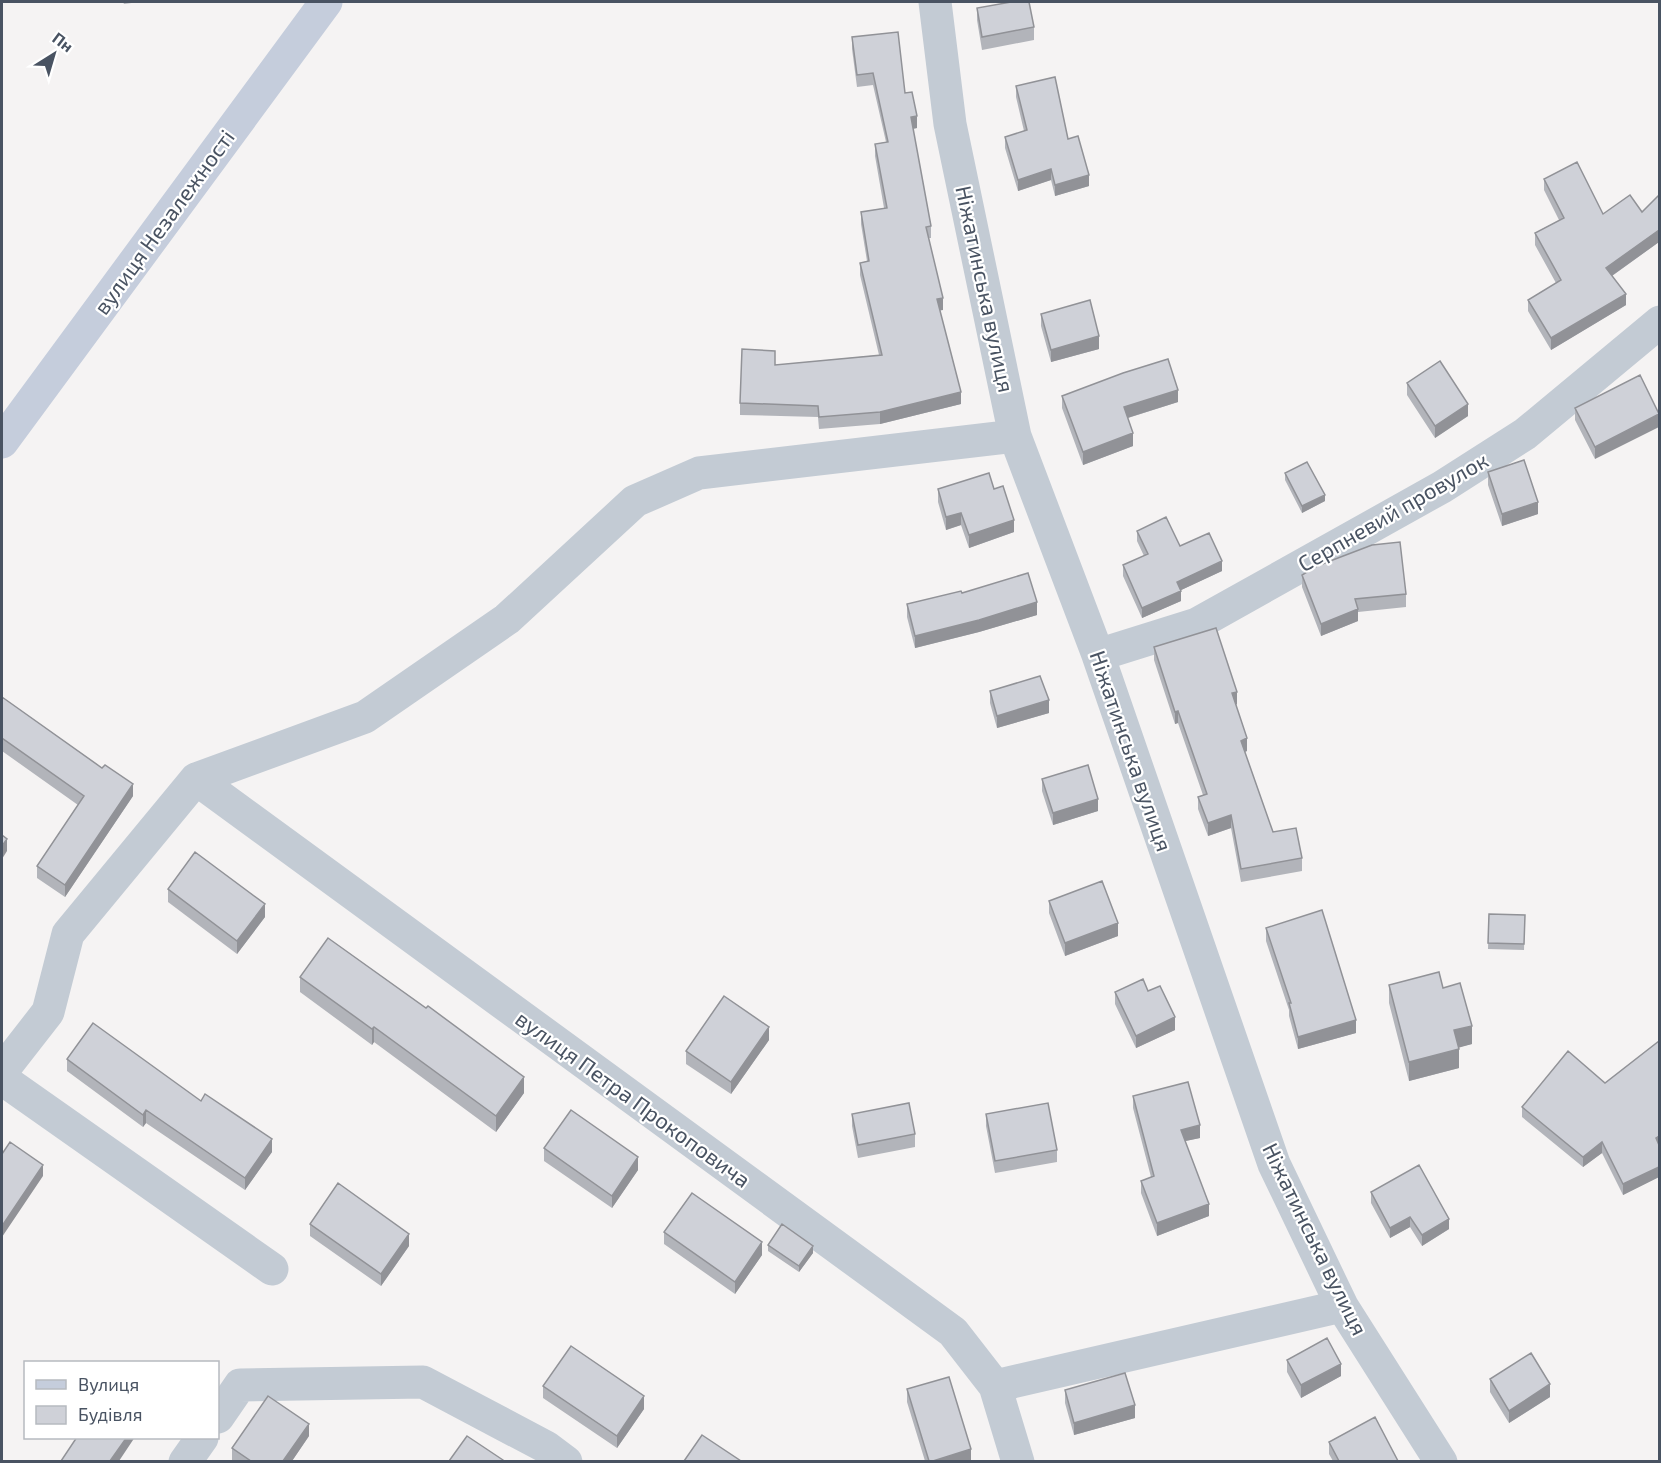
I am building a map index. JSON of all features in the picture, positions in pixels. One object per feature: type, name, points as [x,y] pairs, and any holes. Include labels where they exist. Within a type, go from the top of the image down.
[{"type":"street","name":"вулиця Незалежності","points":[[2,442],[326,2]]},
{"type":"street","name":"Ніжатинська вулиця","points":[[936,2],[950,124],[1015,436],[1098,655],[1274,1164],[1342,1306],[1441,1461]]},
{"type":"street","name":"Серпневий провулок","points":[[1098,655],[1197,624],[1442,488],[1525,434],[1659,322]]},
{"type":"street","points":[[2,1071],[48,1012],[68,934],[196,779],[365,717],[507,619],[635,501],[699,473],[1015,436]]},
{"type":"street","name":"вулиця Петра Прокоповича","points":[[196,779],[953,1332],[995,1386],[1018,1461]]},
{"type":"street","points":[[2,1079],[272,1269]]},
{"type":"street","points":[[995,1386],[1342,1306]]},
{"type":"street","points":[[219,1416],[240,1385],[423,1382],[549,1457]]},
{"type":"street","points":[[185,1461],[201,1439]]},
{"type":"building","points":[[1011,2],[1029,2],[1034,27],[982,37],[977,8]]},
{"type":"building","points":[[898,32],[905,93],[912,92],[917,116],[911,117],[931,226],[926,227],[943,298],[937,299],[961,392],[880,412],[819,417],[818,406],[740,403],[742,349],[775,351],[775,365],[882,355],[860,263],[869,261],[861,212],[887,208],[875,144],[888,142],[873,73],[857,75],[852,37]]},
{"type":"building","points":[[1055,77],[1068,139],[1078,136],[1089,175],[1055,185],[1051,169],[1018,180],[1005,137],[1027,130],[1016,86]]},
{"type":"building","points":[[1577,162],[1603,214],[1630,195],[1642,212],[1659,195],[1659,230],[1606,268],[1626,294],[1551,338],[1528,300],[1561,280],[1535,233],[1564,218],[1544,179]]},
{"type":"building","points":[[1090,300],[1099,336],[1051,350],[1041,314]]},
{"type":"building","points":[[1168,359],[1178,390],[1124,407],[1133,433],[1083,452],[1062,396]]},
{"type":"building","points":[[1440,361],[1468,404],[1435,426],[1407,383]]},
{"type":"building","points":[[1640,375],[1659,414],[1595,447],[1575,408]]},
{"type":"building","points":[[1524,460],[1538,502],[1502,514],[1488,472]]},
{"type":"building","points":[[1307,462],[1325,495],[1302,506],[1285,473]]},
{"type":"building","points":[[989,473],[994,489],[1003,486],[1014,520],[969,535],[961,513],[946,517],[938,489]]},
{"type":"building","points":[[1166,517],[1180,546],[1209,533],[1222,561],[1177,582],[1181,591],[1142,608],[1123,565],[1148,554],[1137,531]]},
{"type":"building","points":[[1400,542],[1406,594],[1355,599],[1358,609],[1321,624],[1302,575],[1317,566],[1372,545]]},
{"type":"building","points":[[1028,573],[1037,602],[915,636],[907,604],[961,591],[962,593]]},
{"type":"building","points":[[1216,628],[1237,692],[1232,693],[1247,738],[1241,741],[1273,832],[1296,828],[1302,858],[1241,869],[1231,815],[1208,823],[1198,797],[1207,794],[1178,711],[1175,712],[1154,647]]},
{"type":"building","points":[[1040,676],[1049,700],[997,716],[990,691]]},
{"type":"building","points":[[2,697],[102,768],[105,765],[133,784],[65,885],[37,866],[84,796],[2,738]]},
{"type":"building","points":[[1088,765],[1098,799],[1053,813],[1042,779]]},
{"type":"building","points":[[2,835],[7,839],[2,846]]},
{"type":"building","points":[[195,852],[265,904],[237,941],[168,889]]},
{"type":"building","points":[[1102,881],[1118,923],[1065,943],[1049,901]]},
{"type":"building","points":[[1322,910],[1356,1020],[1298,1037],[1289,1003],[1291,1003],[1266,928]]},
{"type":"building","points":[[1489,914],[1525,915],[1524,944],[1488,943]]},
{"type":"building","points":[[328,938],[426,1008],[428,1006],[524,1077],[496,1116],[374,1027],[372,1029],[300,977]]},
{"type":"building","points":[[1439,972],[1443,988],[1460,983],[1472,1026],[1454,1030],[1459,1049],[1409,1062],[1389,985]]},
{"type":"building","points":[[1143,979],[1148,991],[1160,986],[1175,1017],[1136,1036],[1115,992]]},
{"type":"building","points":[[724,996],[769,1027],[731,1082],[686,1051]]},
{"type":"building","points":[[93,1023],[201,1101],[205,1094],[272,1139],[245,1178],[146,1110],[143,1115],[67,1059]]},
{"type":"building","points":[[1659,1041],[1659,1136],[1656,1138],[1659,1145],[1659,1167],[1623,1184],[1602,1142],[1583,1157],[1522,1107],[1568,1051],[1605,1083]]},
{"type":"building","points":[[1188,1082],[1200,1125],[1181,1130],[1209,1204],[1157,1223],[1141,1181],[1154,1176],[1133,1096]]},
{"type":"building","points":[[909,1103],[915,1134],[858,1145],[852,1114]]},
{"type":"building","points":[[1048,1103],[1057,1150],[995,1161],[986,1114]]},
{"type":"building","points":[[571,1110],[638,1157],[612,1196],[544,1148]]},
{"type":"building","points":[[10,1142],[43,1165],[2,1226],[2,1154]]},
{"type":"building","points":[[1419,1165],[1449,1219],[1422,1235],[1410,1217],[1390,1228],[1371,1192]]},
{"type":"building","points":[[338,1183],[409,1234],[381,1274],[310,1224]]},
{"type":"building","points":[[692,1193],[762,1242],[735,1282],[664,1232]]},
{"type":"building","points":[[782,1224],[813,1246],[799,1266],[768,1245]]},
{"type":"building","points":[[1327,1338],[1341,1364],[1301,1385],[1287,1360]]},
{"type":"building","points":[[571,1346],[644,1396],[617,1436],[543,1386]]},
{"type":"building","points":[[1531,1353],[1550,1384],[1509,1411],[1490,1379]]},
{"type":"building","points":[[1125,1373],[1135,1405],[1074,1423],[1065,1390]]},
{"type":"building","points":[[949,1377],[971,1449],[929,1461],[907,1389]]},
{"type":"building","points":[[268,1396],[309,1424],[283,1461],[251,1461],[232,1448]]},
{"type":"building","points":[[1375,1417],[1398,1461],[1339,1461],[1329,1442]]},
{"type":"building","points":[[702,1435],[741,1461],[684,1461]]},
{"type":"building","points":[[467,1436],[503,1460],[449,1461]]},
{"type":"building","points":[[76,1439],[126,1439],[110,1461],[61,1461]]}]
